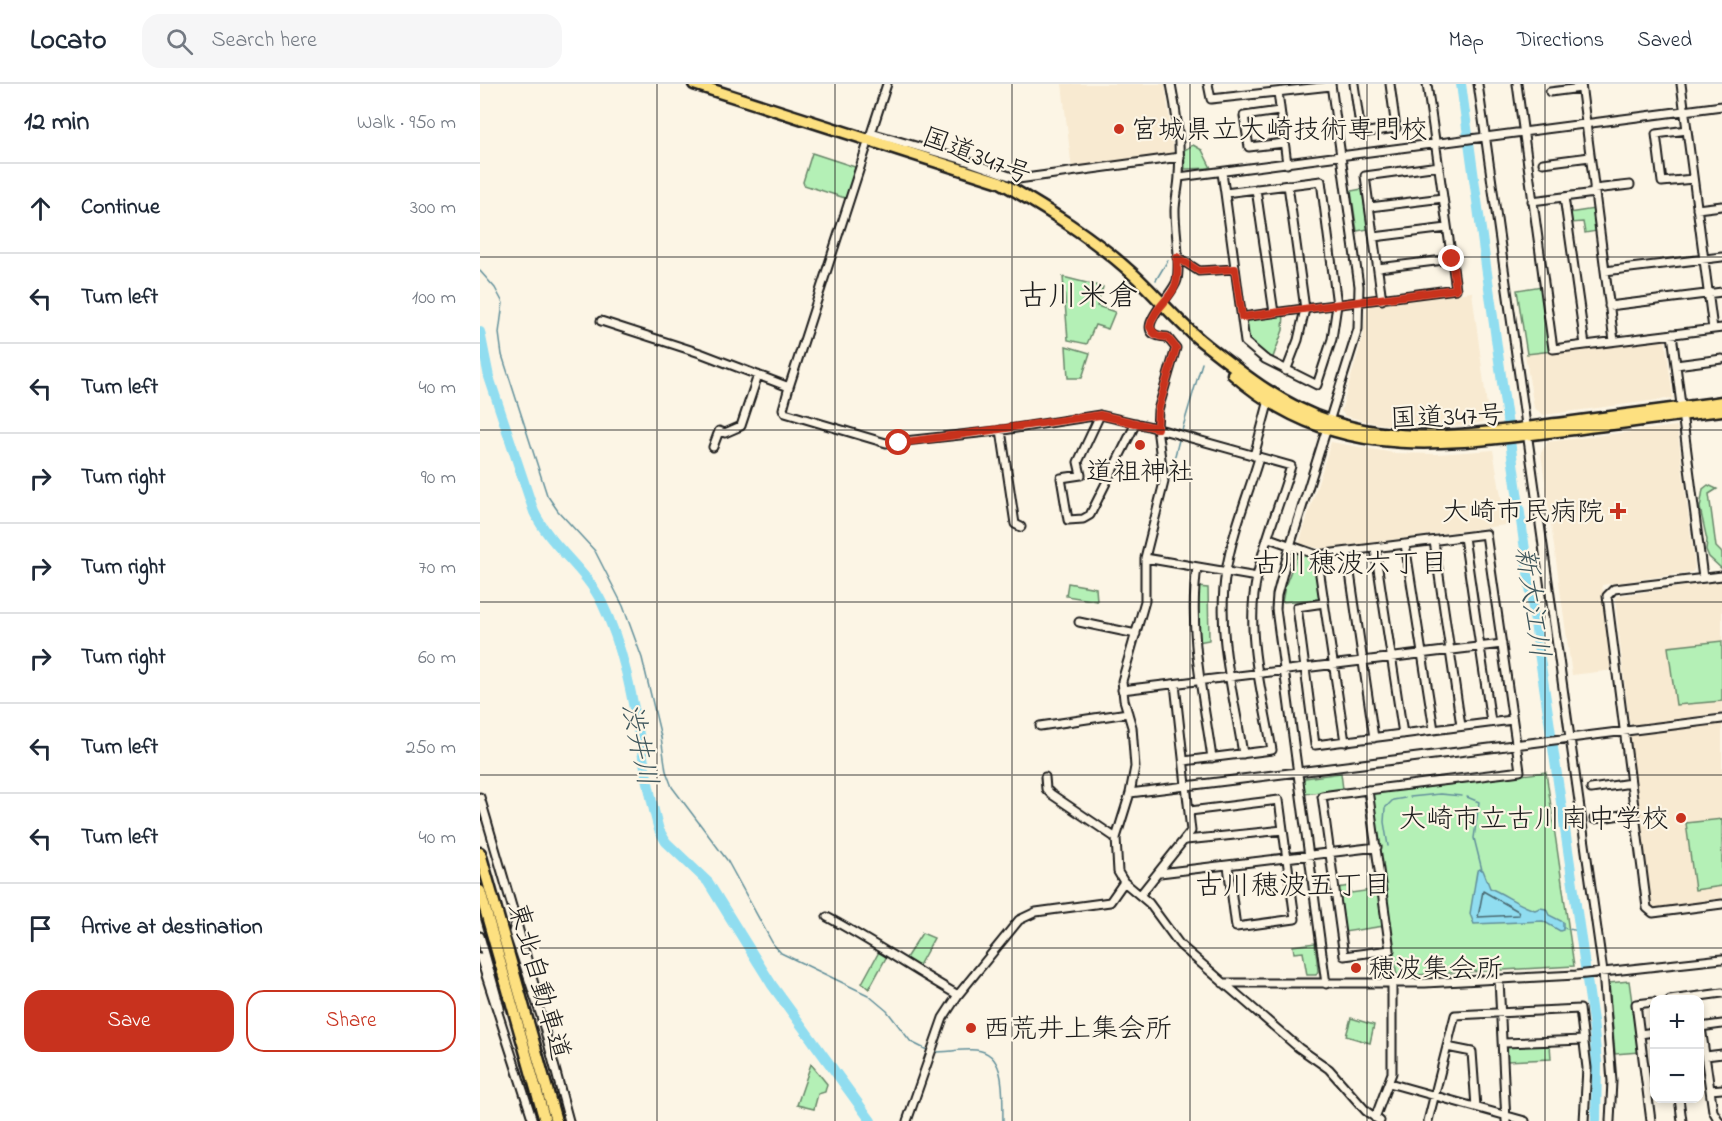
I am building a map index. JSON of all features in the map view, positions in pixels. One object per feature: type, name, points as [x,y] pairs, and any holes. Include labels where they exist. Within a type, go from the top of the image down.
[{"type":"highway","name":"国道347号","points":[[694,84],[870,136],[1000,182],[1042,206],[1090,240],[1162,302],[1243,383],[1269,400],[1329,425],[1391,443],[1447,444],[1496,435],[1682,411],[1722,402]]},
{"type":"highway","name":"国道347号","points":[[1202,341],[1262,387],[1329,425]]},
{"type":"highway","name":"国道347号","points":[[1682,411],[1722,410]]},
{"type":"highway","name":"東北自動車道","points":[[480,853],[556,1121]]},
{"type":"highway","name":"東北自動車道","points":[[480,891],[545,1121]]},
{"type":"street","points":[[887,84],[819,304],[783,410],[785,413],[886,444],[1100,415],[1157,428],[1291,466],[1257,577],[1253,624],[1272,750],[1184,761]]},
{"type":"street","points":[[1171,84],[1180,157],[1174,209],[1178,278],[1175,287],[1162,302],[1150,327],[1152,333],[1159,337],[1167,337],[1176,348],[1158,410],[1157,428],[1164,482],[1144,558],[1145,601],[1122,690],[1134,752],[1130,793],[1116,838],[1118,872],[1124,882],[1141,894],[1180,945],[1299,1048],[1329,1069],[1366,1111],[1378,1119],[1392,1073],[1392,983]]},
{"type":"street","points":[[1208,84],[1211,99],[1331,85],[1341,157],[1359,302],[1355,342],[1290,546],[1279,587],[1276,609],[1326,984]]},
{"type":"street","points":[[1354,84],[1361,133],[1396,128],[1390,84]]},
{"type":"street","points":[[1242,317],[1456,289],[1427,84]]},
{"type":"street","points":[[1478,84],[1522,432],[1570,738],[1603,972],[1612,1081],[1610,1121]]},
{"type":"street","points":[[1517,84],[1553,349],[1722,328]]},
{"type":"street","points":[[1682,84],[1713,329]]},
{"type":"street","points":[[1550,92],[1581,86],[1614,341]]},
{"type":"street","points":[[1278,92],[1287,164]]},
{"type":"street","points":[[1179,177],[1341,157],[1523,130],[1722,106]]},
{"type":"street","points":[[1280,111],[1244,116],[1248,147],[1284,143]]},
{"type":"street","points":[[1687,130],[1656,134],[1662,182],[1693,178]]},
{"type":"street","points":[[870,136],[964,160],[1018,179],[1180,157]]},
{"type":"street","points":[[1543,164],[1590,157]]},
{"type":"street","points":[[1382,300],[1365,176],[1439,166]]},
{"type":"street","points":[[1222,172],[1245,342],[1286,371],[1317,385],[1332,339],[1337,305],[1321,181],[1225,193]]},
{"type":"street","points":[[1286,371],[1298,340],[1305,309],[1288,185]]},
{"type":"street","points":[[1532,201],[1630,185]]},
{"type":"street","points":[[1257,189],[1274,313]]},
{"type":"street","points":[[1564,197],[1585,345]]},
{"type":"street","points":[[1370,207],[1443,198]]},
{"type":"street","points":[[1697,209],[1722,206]]},
{"type":"street","points":[[1374,237],[1448,228]]},
{"type":"street","points":[[1605,271],[1722,256]]},
{"type":"street","points":[[1177,257],[1199,271],[1235,269]]},
{"type":"street","points":[[1378,268],[1452,259]]},
{"type":"street","points":[[1609,306],[1722,292]]},
{"type":"street","points":[[602,321],[789,387]]},
{"type":"street","points":[[1672,334],[1703,578]]},
{"type":"street","points":[[1676,365],[1722,359]]},
{"type":"street","points":[[713,447],[719,431],[725,433],[741,426],[758,375]]},
{"type":"street","points":[[1243,754],[1223,620],[1226,571],[1257,457],[1264,411],[1269,400]]},
{"type":"street","points":[[1100,415],[1078,462],[1081,475],[1061,478],[1068,520],[1083,519],[1090,515],[1136,423]]},
{"type":"street","points":[[1001,430],[1015,524],[1021,528]]},
{"type":"street","points":[[1269,538],[1317,555],[1486,534],[1520,771],[1368,790],[1322,796],[1344,956],[1390,950],[1368,790]]},
{"type":"street","points":[[1464,537],[1491,722]]},
{"type":"street","points":[[1434,540],[1461,726]]},
{"type":"street","points":[[1405,544],[1434,730]]},
{"type":"street","points":[[1375,549],[1403,734]]},
{"type":"street","points":[[1347,552],[1374,738]]},
{"type":"street","points":[[1317,555],[1345,742]]},
{"type":"street","points":[[1144,558],[1257,577]]},
{"type":"street","points":[[1197,567],[1193,604],[1212,758]]},
{"type":"street","points":[[1722,576],[1614,589],[1607,596],[1649,911],[1653,913],[1722,904]]},
{"type":"street","points":[[1324,603],[1297,607],[1315,745],[1512,720]]},
{"type":"street","points":[[1079,622],[1136,634]]},
{"type":"street","points":[[1122,690],[1502,644]]},
{"type":"street","points":[[1141,894],[1160,873],[1191,831],[1175,684]]},
{"type":"street","points":[[1040,726],[1128,713]]},
{"type":"street","points":[[1130,793],[1722,719]]},
{"type":"street","points":[[1045,777],[1048,792],[1116,838]]},
{"type":"street","points":[[1591,789],[1631,783]]},
{"type":"street","points":[[480,797],[535,981],[541,1016],[569,1121]]},
{"type":"street","points":[[1190,811],[1279,800],[1295,919],[1236,927],[1228,866]]},
{"type":"street","points":[[1594,819],[1635,813]]},
{"type":"street","points":[[1186,840],[1283,830]]},
{"type":"street","points":[[1160,873],[1377,847]]},
{"type":"street","points":[[907,1121],[943,1018],[958,995],[1019,921],[1027,915],[1110,902],[1124,882]]},
{"type":"street","points":[[827,917],[880,945],[907,966],[958,995]]},
{"type":"street","points":[[516,920],[513,932],[541,1016]]},
{"type":"street","points":[[480,936],[494,975],[504,1031]]},
{"type":"street","points":[[480,957],[533,1121]]},
{"type":"street","points":[[1223,983],[1326,984],[1499,979],[1589,974],[1722,959]]},
{"type":"street","points":[[1499,979],[1507,1118]]},
{"type":"street","points":[[1704,995],[1722,993]]},
{"type":"street","points":[[1650,1002],[1636,1004],[1651,1121]]},
{"type":"street","points":[[1428,1121],[1455,1015],[1580,1010],[1587,1068],[1584,1121]]},
{"type":"street","points":[[1704,1026],[1722,1024]]},
{"type":"street","points":[[1640,1034],[1650,1033]]},
{"type":"street","points":[[1504,1044],[1584,1040]]},
{"type":"street","points":[[1704,1046],[1713,1111],[1719,1121]]},
{"type":"street","points":[[1447,1047],[1472,1052],[1476,1107]]},
{"type":"street","points":[[1706,1056],[1722,1054]]},
{"type":"street","points":[[1389,1083],[1507,1118],[1525,1121]]},
{"type":"street","points":[[1710,1090],[1722,1089]]},
{"type":"street","points":[[1680,1103],[1682,1121]]},
{"type":"shaded area","name":"宮城県立大崎技術専門校","points":[[1062,84],[1165,84],[1174,156],[1072,170]]},
{"type":"shaded area","points":[[1472,292],[1489,421],[1459,426],[1415,428],[1374,423],[1345,416],[1341,411],[1363,337],[1367,304]]},
{"type":"shaded area","points":[[1665,338],[1673,398],[1544,415],[1534,408],[1525,354]]},
{"type":"shaded area","name":"大崎市民病院","points":[[1677,426],[1695,568],[1692,572],[1602,585],[1614,670],[1572,675],[1541,453],[1547,442]]},
{"type":"shaded area","points":[[1331,442],[1394,453],[1437,454],[1493,450],[1506,525],[1322,549],[1299,544]]},
{"type":"shaded area","points":[[1722,581],[1722,713],[1632,725],[1629,723],[1615,599],[1617,596]]},
{"type":"shaded area","name":"大崎市立古川南中学校","points":[[1722,723],[1722,899],[1655,908],[1651,905],[1629,737],[1632,733]]},
{"type":"green space","points":[[1193,145],[1202,150],[1211,168],[1185,169],[1184,150]]},
{"type":"green space","points":[[812,153],[858,168],[848,199],[804,185]]},
{"type":"green space","points":[[1362,189],[1368,229],[1357,231],[1351,191]]},
{"type":"green space","points":[[1594,209],[1597,231],[1585,233],[1583,222],[1570,223],[1569,213]]},
{"type":"green space","points":[[1063,277],[1103,287],[1097,306],[1115,312],[1108,329],[1095,325],[1087,344],[1068,340]]},
{"type":"green space","points":[[1542,286],[1552,351],[1527,354],[1517,290]]},
{"type":"green space","points":[[1284,313],[1283,330],[1272,360],[1247,342],[1243,323],[1246,318]]},
{"type":"green space","points":[[1066,346],[1090,353],[1082,378],[1068,378]]},
{"type":"green space","points":[[1708,485],[1717,489],[1709,494],[1716,547],[1722,553],[1722,569],[1709,557],[1706,550],[1707,540],[1700,508],[1703,489]]},
{"type":"green space","points":[[1298,553],[1315,559],[1321,599],[1282,602],[1285,586]]},
{"type":"green space","points":[[1068,583],[1096,588],[1097,601],[1066,596]]},
{"type":"green space","points":[[1197,587],[1208,588],[1209,640],[1198,642]]},
{"type":"green space","points":[[1722,641],[1722,701],[1676,705],[1668,647]]},
{"type":"green space","points":[[1546,772],[1574,966],[1397,976],[1371,793]]},
{"type":"green space","points":[[1341,773],[1343,789],[1305,794],[1303,781],[1305,778]]},
{"type":"green space","points":[[1722,819],[1722,886],[1695,890],[1686,823]]},
{"type":"green space","points":[[1350,886],[1351,893],[1379,889],[1384,926],[1344,932],[1337,888]]},
{"type":"green space","points":[[922,933],[934,938],[917,969],[906,961],[906,958]]},
{"type":"green space","points":[[1315,943],[1318,971],[1316,975],[1307,975],[1303,952],[1294,953],[1293,946]]},
{"type":"green space","points":[[880,950],[888,954],[869,989],[862,983]]},
{"type":"green space","points":[[1629,981],[1639,1052],[1615,1054],[1609,983]]},
{"type":"green space","points":[[1351,1018],[1374,1025],[1370,1043],[1346,1036]]},
{"type":"green space","points":[[1550,1044],[1551,1059],[1507,1061],[1507,1046]]},
{"type":"green space","points":[[811,1064],[827,1084],[825,1092],[818,1094],[814,1109],[797,1105]]},
{"type":"water","points":[[1483,870],[1490,888],[1529,908],[1546,909],[1549,915],[1563,922],[1563,930],[1560,931],[1543,921],[1474,924],[1470,914],[1477,871]]},
{"type":"waterway","name":"新大江川","points":[[1461,84],[1539,652],[1593,1021],[1597,1063],[1596,1121]]},
{"type":"waterway","points":[[1156,280],[1168,260]]},
{"type":"waterway","points":[[480,271],[495,288],[503,303],[499,333],[502,355],[547,495],[558,511],[595,551],[623,606],[642,658],[661,737],[666,771],[672,787],[727,860],[773,944],[781,953],[868,995],[887,1011],[911,1042],[929,1051]]},
{"type":"waterway","name":"渋井川","points":[[480,332],[489,377],[534,512],[549,536],[595,590],[613,630],[629,686],[659,830],[666,842],[708,882],[772,985],[871,1121]]},
{"type":"waterway","points":[[1182,430],[1202,363]]},
{"type":"waterway","points":[[1169,479],[1179,440]]},
{"type":"waterway","points":[[1410,797],[1440,794],[1462,796]]},
{"type":"waterway","points":[[1467,797],[1479,802],[1474,838],[1482,870]]},
{"type":"waterway","points":[[1388,846],[1384,822],[1385,808],[1393,800],[1405,798]]},
{"type":"waterway","points":[[1563,928],[1579,931]]},
{"type":"waterway","points":[[934,1052],[976,1050],[994,1059],[1001,1078],[1003,1121]]},
{"type":"tunnel","points":[[496,974],[521,968]]},
{"type":"place","name":"宮城県立大崎技術専門校","points":[[1119,129]]},
{"type":"place","name":"道祖神社","points":[[1140,445]]},
{"type":"place","name":"大崎市民病院","points":[[1618,511]]},
{"type":"place","name":"大崎市立古川南中学校","points":[[1681,818]]},
{"type":"place","name":"穂波集会所","points":[[1356,968]]},
{"type":"place","name":"西荒井上集会所","points":[[971,1028]]},
{"type":"district","name":"古川米倉","points":[[1078,295]]},
{"type":"district","name":"古川穂波六丁目","points":[[1350,562]]},
{"type":"district","name":"古川穂波五丁目","points":[[1293,884]]},
{"type":"route","points":[[899,443],[1100,415],[1157,428],[1158,410],[1176,348],[1174,342],[1167,337],[1159,337],[1152,333],[1150,327],[1151,320],[1162,302],[1175,287],[1178,278],[1177,257],[1199,271],[1235,269],[1242,317],[1456,289],[1452,259]]}]
